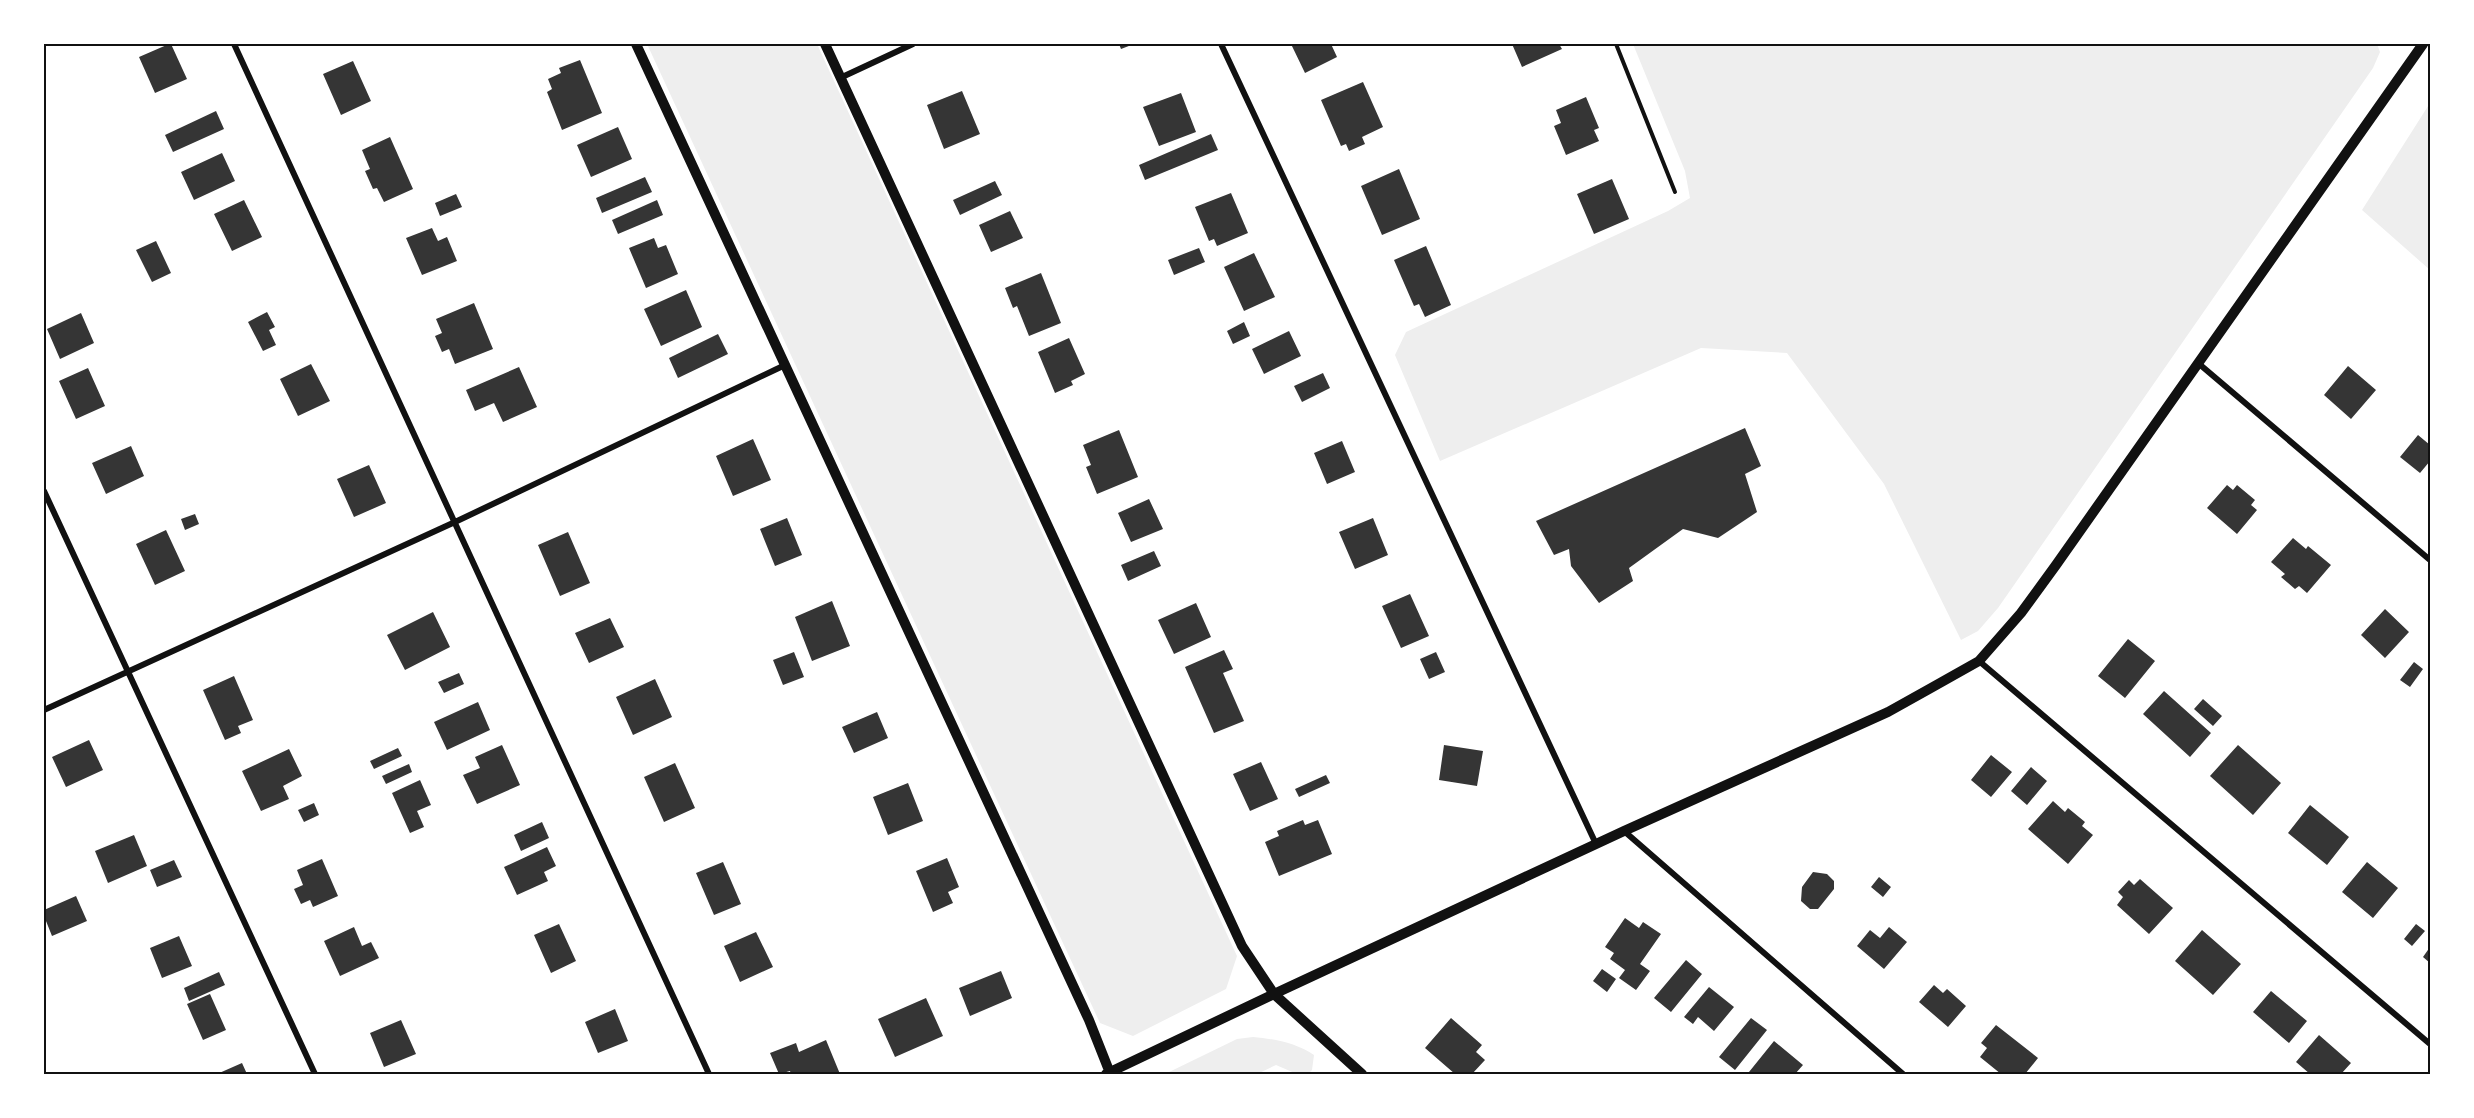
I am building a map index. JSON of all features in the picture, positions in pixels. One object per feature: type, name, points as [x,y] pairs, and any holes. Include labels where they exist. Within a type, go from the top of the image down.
[{"type":"street","points":[[234,44],[708,1074]]},
{"type":"street","points":[[636,44],[783,366],[1084,1009],[1109,1074],[1274,993],[1888,712],[1978,661],[2021,614],[2421,44]]},
{"type":"street","points":[[825,44],[1242,946],[1274,993],[1362,1074]]},
{"type":"street","points":[[840,78],[913,44]]},
{"type":"street","points":[[1221,44],[1596,844]]},
{"type":"street","points":[[2198,363],[2430,560]]},
{"type":"street","points":[[44,710],[455,522],[783,366]]},
{"type":"street","points":[[44,491],[315,1074]]},
{"type":"street","points":[[1978,661],[2430,1044]]},
{"type":"street","points":[[1624,831],[1903,1074]]},
{"type":"path","points":[[1616,44],[1675,192]]},
{"type":"shaded area","points":[[647,44],[817,44],[1237,956],[1226,989],[1133,1036],[1100,1023]]},
{"type":"shaded area","points":[[1633,44],[2377,44],[2380,52],[2373,68],[1998,608],[1978,631],[1961,640],[1884,484],[1787,353],[1701,348],[1440,461],[1395,355],[1406,332],[1668,211],[1690,198],[1685,171]]},
{"type":"shaded area","points":[[2430,103],[2430,270],[2362,210]]},
{"type":"shaded area","points":[[1253,1037],[1300,1047],[1314,1055],[1312,1070],[1308,1074],[1297,1074],[1276,1065],[1257,1074],[1165,1074],[1237,1039]]},
{"type":"building","points":[[169,44],[187,79],[155,93],[139,57]]},
{"type":"building","points":[[1119,44],[1134,44],[1121,49]]},
{"type":"building","points":[[1291,44],[1331,44],[1337,57],[1305,73]]},
{"type":"building","points":[[1512,44],[1559,44],[1562,49],[1522,67]]},
{"type":"building","points":[[580,60],[602,113],[562,130],[547,92],[552,89],[548,79],[561,73],[559,68]]},
{"type":"building","points":[[353,61],[371,101],[341,115],[323,74]]},
{"type":"building","points":[[1363,82],[1383,127],[1362,137],[1365,144],[1349,151],[1346,144],[1341,146],[1321,100]]},
{"type":"building","points":[[962,91],[980,134],[944,149],[927,105]]},
{"type":"building","points":[[1181,93],[1196,132],[1159,146],[1143,107]]},
{"type":"building","points":[[1586,97],[1599,128],[1594,130],[1599,141],[1566,155],[1554,126],[1561,123],[1556,110]]},
{"type":"building","points":[[216,111],[224,129],[173,152],[165,135]]},
{"type":"building","points":[[618,127],[632,159],[591,177],[577,145]]},
{"type":"building","points":[[1211,134],[1218,150],[1145,180],[1139,165]]},
{"type":"building","points":[[390,137],[413,189],[384,202],[377,188],[373,189],[365,171],[370,169],[362,150]]},
{"type":"building","points":[[222,153],[235,181],[194,200],[181,172]]},
{"type":"building","points":[[1399,169],[1420,219],[1382,235],[1361,186]]},
{"type":"building","points":[[645,177],[652,192],[602,213],[596,198]]},
{"type":"building","points":[[1612,179],[1629,219],[1594,234],[1577,194]]},
{"type":"building","points":[[995,181],[1002,195],[960,215],[953,200]]},
{"type":"building","points":[[1231,193],[1248,233],[1217,246],[1214,239],[1209,241],[1195,207]]},
{"type":"building","points":[[456,194],[462,207],[440,216],[435,203]]},
{"type":"building","points":[[244,200],[262,237],[232,251],[214,214]]},
{"type":"building","points":[[657,200],[663,215],[618,234],[612,220]]},
{"type":"building","points":[[1010,211],[1023,238],[991,252],[979,225]]},
{"type":"building","points":[[432,228],[438,241],[447,237],[457,261],[422,275],[406,238]]},
{"type":"building","points":[[654,238],[658,248],[666,245],[678,274],[646,288],[629,248]]},
{"type":"building","points":[[156,241],[171,273],[152,282],[136,250]]},
{"type":"building","points":[[1426,246],[1451,305],[1425,317],[1419,304],[1414,306],[1394,260]]},
{"type":"building","points":[[1199,248],[1205,262],[1174,275],[1168,260]]},
{"type":"building","points":[[1254,253],[1275,297],[1244,311],[1224,267]]},
{"type":"building","points":[[1041,273],[1061,323],[1029,336],[1017,306],[1013,308],[1005,288]]},
{"type":"building","points":[[686,290],[702,327],[661,346],[644,309]]},
{"type":"building","points":[[474,303],[493,349],[455,364],[449,349],[442,352],[435,336],[442,333],[436,319]]},
{"type":"building","points":[[267,312],[275,327],[269,330],[276,345],[263,351],[248,322]]},
{"type":"building","points":[[81,313],[94,343],[60,359],[47,329]]},
{"type":"building","points":[[1244,322],[1250,336],[1233,344],[1227,331]]},
{"type":"building","points":[[1289,331],[1301,356],[1264,374],[1252,349]]},
{"type":"building","points":[[718,334],[728,354],[678,378],[669,358]]},
{"type":"building","points":[[1069,338],[1085,374],[1071,381],[1073,385],[1055,393],[1038,352]]},
{"type":"building","points":[[311,364],[330,401],[298,416],[280,379]]},
{"type":"building","points":[[2348,366],[2376,390],[2351,419],[2324,395]]},
{"type":"building","points":[[519,367],[537,407],[503,422],[494,403],[475,411],[466,390]]},
{"type":"building","points":[[88,368],[105,406],[76,419],[59,381]]},
{"type":"building","points":[[1323,373],[1330,388],[1302,402],[1294,386]]},
{"type":"building","points":[[1745,428],[1761,466],[1745,474],[1757,512],[1718,538],[1683,529],[1629,568],[1633,581],[1599,603],[1571,566],[1569,549],[1554,555],[1536,521]]},
{"type":"building","points":[[1119,430],[1138,477],[1097,494],[1086,467],[1091,465],[1083,445]]},
{"type":"building","points":[[2418,435],[2430,445],[2430,461],[2420,473],[2400,457]]},
{"type":"building","points":[[753,439],[771,480],[733,496],[716,456]]},
{"type":"building","points":[[1342,441],[1355,472],[1327,484],[1314,453]]},
{"type":"building","points":[[131,446],[144,476],[106,494],[92,463]]},
{"type":"building","points":[[369,465],[386,503],[354,517],[337,479]]},
{"type":"building","points":[[2227,485],[2233,490],[2237,485],[2255,500],[2251,505],[2257,510],[2237,534],[2207,508]]},
{"type":"building","points":[[1149,499],[1163,529],[1131,542],[1118,513]]},
{"type":"building","points":[[195,514],[199,524],[185,530],[181,519]]},
{"type":"building","points":[[787,518],[802,555],[775,566],[760,529]]},
{"type":"building","points":[[1373,518],[1388,555],[1355,569],[1339,532]]},
{"type":"building","points":[[166,530],[185,571],[155,585],[136,544]]},
{"type":"building","points":[[568,532],[590,583],[560,596],[538,545]]},
{"type":"building","points":[[2293,538],[2306,549],[2308,546],[2331,565],[2307,593],[2299,586],[2295,589],[2281,577],[2285,574],[2271,562]]},
{"type":"building","points":[[1154,551],[1161,566],[1128,581],[1121,565]]},
{"type":"building","points":[[1410,594],[1429,636],[1401,648],[1382,606]]},
{"type":"building","points":[[832,601],[850,646],[812,661],[795,617]]},
{"type":"building","points":[[1196,603],[1211,637],[1174,654],[1158,620]]},
{"type":"building","points":[[2385,609],[2409,632],[2385,658],[2361,635]]},
{"type":"building","points":[[433,612],[450,647],[405,670],[387,635]]},
{"type":"building","points":[[610,618],[624,647],[589,663],[575,633]]},
{"type":"building","points":[[2128,639],[2155,661],[2125,698],[2098,676]]},
{"type":"building","points":[[1224,650],[1233,669],[1223,673],[1244,721],[1214,733],[1185,667]]},
{"type":"building","points":[[794,652],[804,677],[783,685],[773,660]]},
{"type":"building","points":[[1436,652],[1445,672],[1429,679],[1420,659]]},
{"type":"building","points":[[2414,662],[2423,669],[2410,687],[2400,680]]},
{"type":"building","points":[[459,673],[464,684],[444,693],[438,682]]},
{"type":"building","points":[[234,676],[253,720],[238,726],[241,733],[225,740],[203,690]]},
{"type":"building","points":[[655,679],[672,717],[633,735],[616,697]]},
{"type":"building","points":[[2164,691],[2211,733],[2190,757],[2143,714]]},
{"type":"building","points":[[2203,699],[2222,716],[2213,726],[2194,709]]},
{"type":"building","points":[[478,702],[490,730],[447,750],[434,722]]},
{"type":"building","points":[[877,712],[888,738],[854,753],[842,727]]},
{"type":"building","points":[[89,740],[103,770],[66,787],[52,757]]},
{"type":"building","points":[[502,745],[520,785],[477,804],[463,775],[480,768],[475,757]]},
{"type":"building","points":[[1444,745],[1483,751],[1477,786],[1439,780]]},
{"type":"building","points":[[2238,745],[2281,783],[2253,815],[2210,776]]},
{"type":"building","points":[[398,748],[402,756],[374,769],[370,761]]},
{"type":"building","points":[[289,749],[302,776],[283,786],[289,799],[261,811],[242,771]]},
{"type":"building","points":[[1991,755],[2012,772],[1991,797],[1971,780]]},
{"type":"building","points":[[1261,762],[1278,799],[1250,811],[1233,774]]},
{"type":"building","points":[[675,763],[695,808],[664,822],[644,777]]},
{"type":"building","points":[[409,764],[412,772],[386,784],[382,776]]},
{"type":"building","points":[[2031,767],[2047,781],[2027,805],[2011,791]]},
{"type":"building","points":[[1326,775],[1330,783],[1299,797],[1295,789]]},
{"type":"building","points":[[420,780],[431,805],[417,811],[424,827],[410,833],[392,793]]},
{"type":"building","points":[[908,783],[923,821],[888,835],[873,797]]},
{"type":"building","points":[[2053,801],[2065,812],[2068,808],[2085,822],[2082,826],[2093,835],[2068,864],[2028,829]]},
{"type":"building","points":[[314,803],[319,815],[304,822],[298,810]]},
{"type":"building","points":[[2310,805],[2349,837],[2327,865],[2288,833]]},
{"type":"building","points":[[1303,820],[1305,825],[1318,820],[1332,854],[1279,876],[1265,842],[1279,836],[1277,831]]},
{"type":"building","points":[[542,822],[549,838],[521,851],[514,835]]},
{"type":"building","points":[[134,835],[147,866],[108,883],[95,851]]},
{"type":"building","points":[[547,847],[556,866],[544,872],[548,881],[517,895],[504,867]]},
{"type":"building","points":[[947,858],[959,887],[948,892],[953,903],[933,912],[916,871]]},
{"type":"building","points":[[322,859],[338,896],[313,907],[310,900],[301,904],[294,889],[303,885],[297,870]]},
{"type":"building","points":[[174,860],[182,877],[157,887],[150,870]]},
{"type":"building","points":[[723,862],[741,904],[714,915],[696,873]]},
{"type":"building","points":[[2367,862],[2398,888],[2373,918],[2342,892]]},
{"type":"building","points":[[1813,872],[1827,874],[1834,881],[1834,889],[1818,909],[1810,909],[1801,901],[1802,887]]},
{"type":"building","points":[[1879,877],[1891,887],[1883,897],[1871,887]]},
{"type":"building","points":[[2140,879],[2173,908],[2149,934],[2117,905],[2123,897],[2118,892],[2129,880],[2134,885]]},
{"type":"building","points":[[76,896],[87,921],[52,936],[44,910]]},
{"type":"building","points":[[1625,918],[1639,928],[1643,922],[1661,934],[1640,964],[1650,971],[1636,990],[1619,978],[1625,970],[1610,959],[1614,953],[1605,947]]},
{"type":"building","points":[[559,924],[576,961],[551,973],[534,935]]},
{"type":"building","points":[[2416,924],[2425,931],[2412,946],[2404,939]]},
{"type":"building","points":[[354,927],[362,946],[371,942],[379,958],[340,976],[324,941]]},
{"type":"building","points":[[1889,927],[1907,942],[1884,969],[1857,946],[1870,930],[1880,938]]},
{"type":"building","points":[[2202,930],[2241,964],[2213,995],[2175,961]]},
{"type":"building","points":[[756,932],[773,967],[740,982],[724,946]]},
{"type":"building","points":[[179,936],[192,966],[162,978],[150,948]]},
{"type":"building","points":[[2430,947],[2430,963],[2423,957]]},
{"type":"building","points":[[1686,960],[1702,974],[1671,1012],[1654,998]]},
{"type":"building","points":[[1602,969],[1616,979],[1607,992],[1593,981]]},
{"type":"building","points":[[1001,971],[1012,998],[970,1016],[959,988]]},
{"type":"building","points":[[219,972],[225,985],[189,1001],[184,988]]},
{"type":"building","points":[[1934,985],[1943,993],[1947,989],[1966,1006],[1948,1027],[1919,1002]]},
{"type":"building","points":[[1709,987],[1734,1007],[1714,1031],[1698,1017],[1693,1024],[1684,1017]]},
{"type":"building","points":[[2271,991],[2307,1021],[2289,1043],[2253,1012]]},
{"type":"building","points":[[210,994],[226,1030],[203,1040],[187,1004]]},
{"type":"building","points":[[926,998],[943,1036],[895,1057],[878,1019]]},
{"type":"building","points":[[615,1009],[628,1041],[598,1053],[585,1022]]},
{"type":"building","points":[[1451,1018],[1482,1045],[1476,1052],[1485,1060],[1472,1074],[1455,1074],[1425,1048]]},
{"type":"building","points":[[1751,1018],[1767,1030],[1735,1070],[1719,1057]]},
{"type":"building","points":[[401,1020],[416,1054],[384,1067],[370,1033]]},
{"type":"building","points":[[1996,1025],[2038,1058],[2025,1074],[2001,1074],[1980,1057],[1987,1048],[1981,1043]]},
{"type":"building","points":[[2319,1035],[2351,1063],[2341,1074],[2310,1074],[2296,1062]]},
{"type":"building","points":[[826,1040],[840,1074],[791,1074],[790,1071],[779,1074],[770,1053],[796,1043],[799,1052]]},
{"type":"building","points":[[1774,1041],[1803,1065],[1795,1074],[1752,1074],[1749,1072]]},
{"type":"building","points":[[242,1063],[247,1074],[217,1074]]}]
